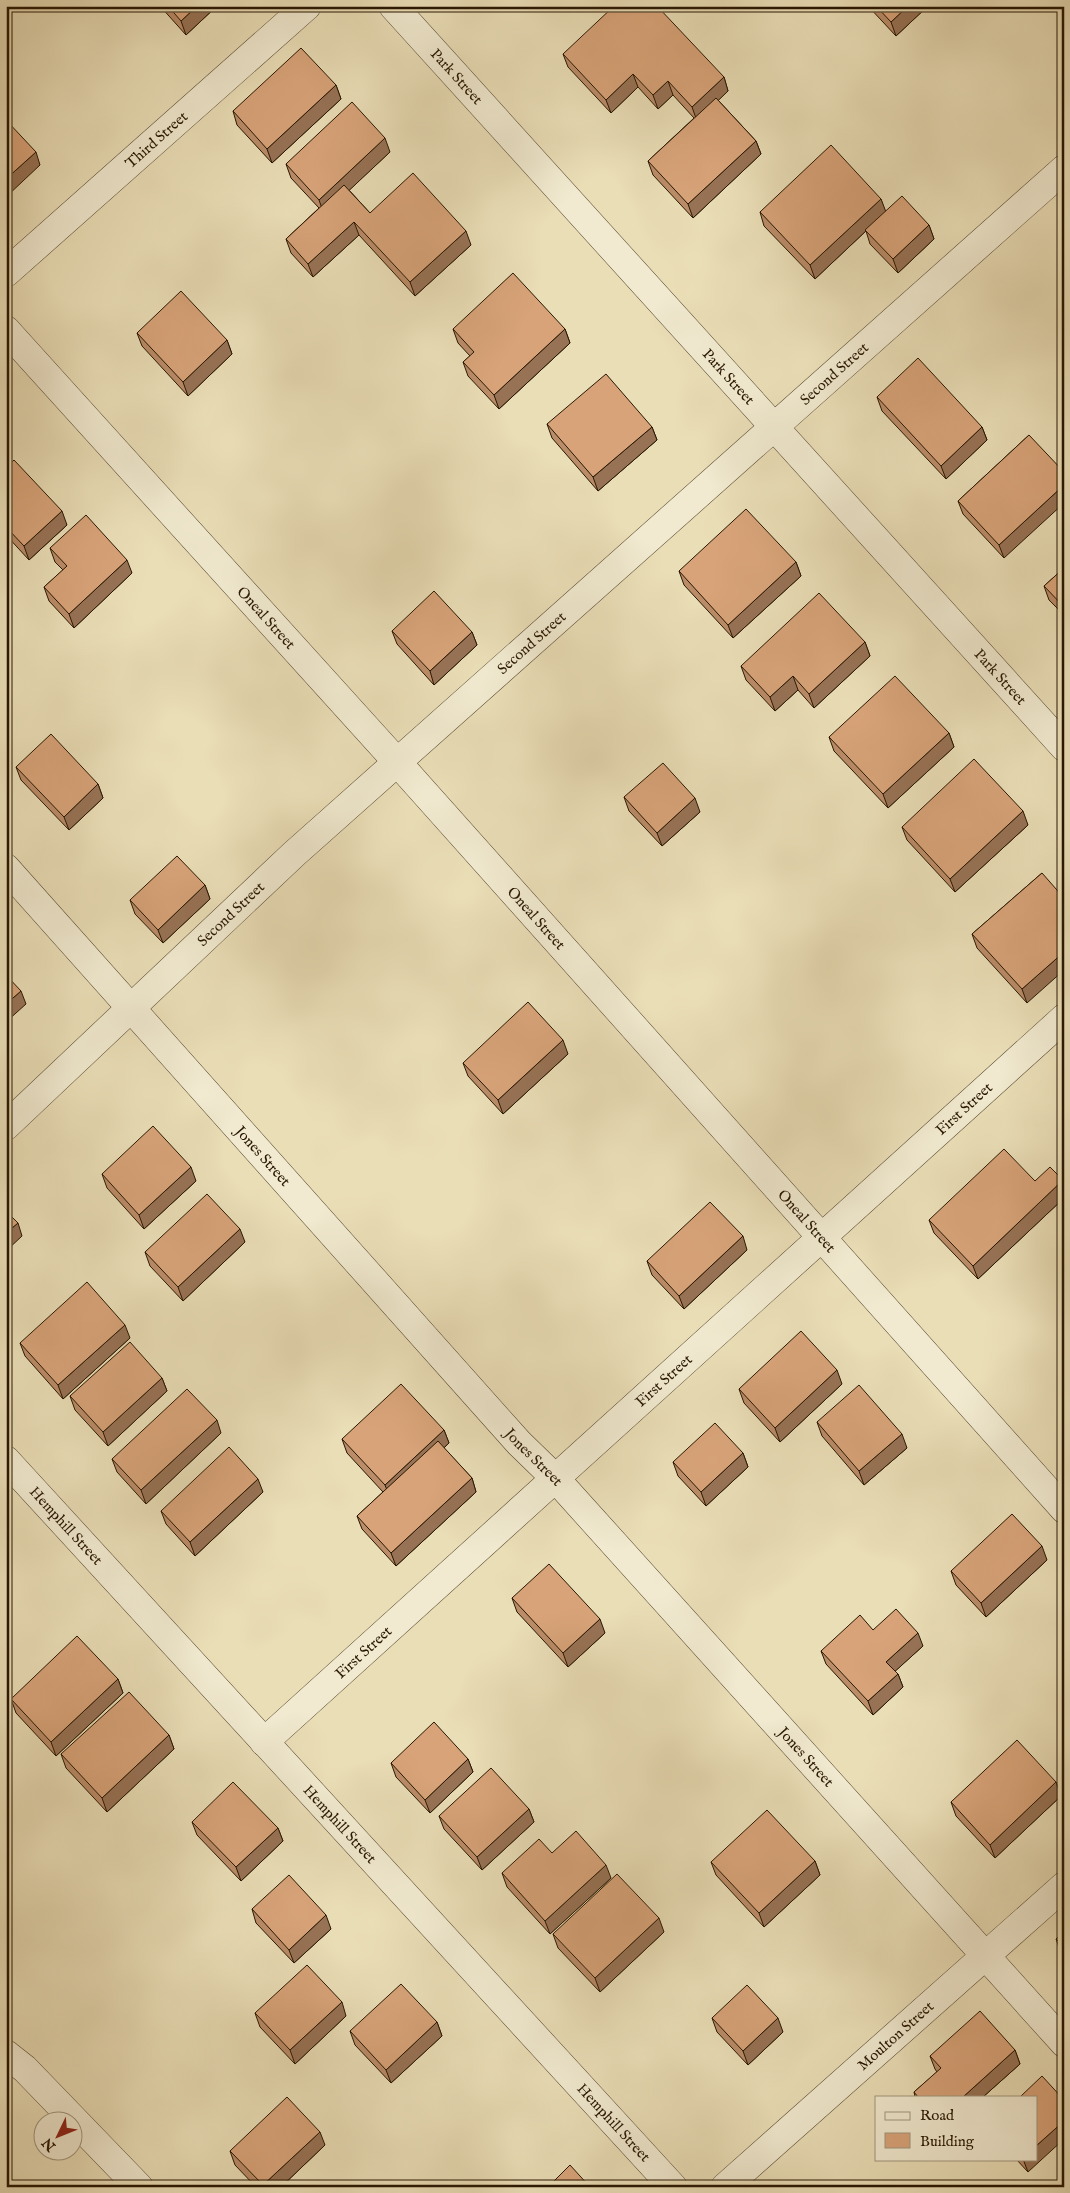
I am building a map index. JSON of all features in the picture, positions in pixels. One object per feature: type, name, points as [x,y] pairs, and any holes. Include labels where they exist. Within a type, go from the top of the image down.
[{"type":"street","name":"Third Street","points":[[6,273],[307,6]]},
{"type":"street","name":"Park Street","points":[[394,6],[1064,747]]},
{"type":"street","name":"Second Street","points":[[6,1126],[294,854],[1064,169]]},
{"type":"street","name":"Oneal Street","points":[[6,330],[398,763],[1064,1509]]},
{"type":"street","name":"Jones Street","points":[[6,868],[519,1443],[555,1478],[1064,2043]]},
{"type":"street","name":"First Street","points":[[264,1742],[1064,1018]]},
{"type":"street","name":"Hemphill Street","points":[[6,1460],[673,2187]]},
{"type":"street","name":"Moulton Street","points":[[725,2187],[1064,1886]]},
{"type":"street","points":[[6,2054],[25,2070],[139,2187]]},
{"type":"building","points":[[168,6],[197,6],[181,21]]},
{"type":"building","points":[[614,6],[657,6],[724,77],[692,107],[668,81],[653,95],[633,74],[606,100],[563,54]]},
{"type":"building","points":[[876,6],[908,6],[891,22]]},
{"type":"building","points":[[301,48],[336,85],[267,149],[233,111]]},
{"type":"building","points":[[716,98],[756,141],[688,204],[648,161]]},
{"type":"building","points":[[352,102],[385,138],[319,200],[286,164]]},
{"type":"building","points":[[6,120],[36,152],[6,179]]},
{"type":"building","points":[[831,145],[881,199],[810,265],[760,212]]},
{"type":"building","points":[[413,173],[466,231],[410,282],[354,222],[308,264],[286,239],[344,185],[370,213]]},
{"type":"building","points":[[902,196],[929,225],[893,259],[865,230]]},
{"type":"building","points":[[513,273],[565,329],[494,395],[463,362],[474,352],[453,329]]},
{"type":"building","points":[[181,291],[227,340],[183,382],[137,333]]},
{"type":"building","points":[[918,358],[982,427],[941,466],[877,397]]},
{"type":"building","points":[[606,374],[652,427],[593,477],[547,424]]},
{"type":"building","points":[[1029,435],[1064,472],[1064,485],[999,545],[958,501]]},
{"type":"building","points":[[14,460],[62,511],[24,546],[6,527],[6,468]]},
{"type":"building","points":[[746,509],[796,562],[728,625],[679,571]]},
{"type":"building","points":[[86,515],[127,560],[69,614],[44,587],[67,566],[50,548]]},
{"type":"building","points":[[1064,568],[1064,607],[1044,586]]},
{"type":"building","points":[[434,591],[472,632],[430,671],[392,631]]},
{"type":"building","points":[[819,593],[865,642],[809,694],[793,676],[770,697],[741,666]]},
{"type":"building","points":[[895,676],[949,733],[883,794],[829,737]]},
{"type":"building","points":[[51,734],[98,784],[64,817],[16,767]]},
{"type":"building","points":[[974,759],[1023,811],[950,879],[902,827]]},
{"type":"building","points":[[663,763],[695,798],[657,833],[624,797]]},
{"type":"building","points":[[177,856],[205,885],[158,930],[130,900]]},
{"type":"building","points":[[1042,873],[1064,898],[1064,952],[1022,989],[972,934]]},
{"type":"building","points":[[6,975],[21,991],[6,1004]]},
{"type":"building","points":[[528,1002],[563,1040],[498,1100],[463,1063]]},
{"type":"building","points":[[153,1126],[191,1167],[139,1215],[102,1174]]},
{"type":"building","points":[[1004,1149],[1035,1181],[1050,1167],[1063,1180],[973,1266],[929,1220]]},
{"type":"building","points":[[207,1194],[240,1229],[178,1287],[145,1252]]},
{"type":"building","points":[[710,1202],[743,1236],[679,1296],[647,1261]]},
{"type":"building","points":[[6,1211],[18,1223],[6,1233]]},
{"type":"building","points":[[87,1282],[125,1325],[58,1385],[20,1343]]},
{"type":"building","points":[[801,1331],[837,1370],[775,1428],[739,1389]]},
{"type":"building","points":[[130,1342],[162,1378],[103,1432],[70,1396]]},
{"type":"building","points":[[401,1384],[444,1430],[385,1485],[342,1439]]},
{"type":"building","points":[[859,1385],[902,1434],[859,1471],[817,1422]]},
{"type":"building","points":[[187,1389],[217,1420],[141,1490],[112,1459]]},
{"type":"building","points":[[715,1423],[743,1453],[701,1492],[673,1462]]},
{"type":"building","points":[[438,1441],[472,1478],[391,1553],[357,1516]]},
{"type":"building","points":[[229,1447],[258,1479],[190,1542],[161,1511]]},
{"type":"building","points":[[1012,1514],[1042,1546],[981,1603],[951,1571]]},
{"type":"building","points":[[549,1564],[600,1619],[563,1653],[512,1598]]},
{"type":"building","points":[[896,1609],[918,1633],[886,1662],[898,1674],[868,1701],[821,1651],[860,1615],[873,1630]]},
{"type":"building","points":[[77,1636],[118,1679],[51,1742],[11,1699]]},
{"type":"building","points":[[129,1692],[169,1735],[102,1798],[61,1754]]},
{"type":"building","points":[[434,1722],[468,1759],[425,1800],[391,1763]]},
{"type":"building","points":[[1017,1740],[1056,1782],[990,1845],[951,1802]]},
{"type":"building","points":[[491,1768],[529,1809],[477,1857],[439,1816]]},
{"type":"building","points":[[233,1782],[278,1828],[236,1867],[192,1822]]},
{"type":"building","points":[[767,1810],[815,1861],[759,1913],[711,1862]]},
{"type":"building","points":[[576,1831],[606,1865],[545,1921],[502,1873],[539,1839],[552,1853]]},
{"type":"building","points":[[617,1874],[659,1918],[595,1978],[553,1934]]},
{"type":"building","points":[[289,1875],[326,1915],[289,1950],[252,1909]]},
{"type":"building","points":[[1064,1932],[1064,1947],[1056,1939]]},
{"type":"building","points":[[307,1965],[342,2002],[290,2050],[255,2013]]},
{"type":"building","points":[[401,1984],[437,2022],[386,2070],[350,2031]]},
{"type":"building","points":[[747,1985],[778,2018],[743,2051],[712,2018]]},
{"type":"building","points":[[980,2011],[1015,2050],[964,2096],[917,2096],[914,2092],[941,2068],[930,2056]]},
{"type":"building","points":[[1042,2076],[1064,2100],[1064,2121],[1038,2144],[1038,2096],[1021,2096]]},
{"type":"building","points":[[287,2097],[320,2132],[263,2185],[230,2151]]},
{"type":"building","points":[[570,2165],[590,2187],[548,2187]]}]
